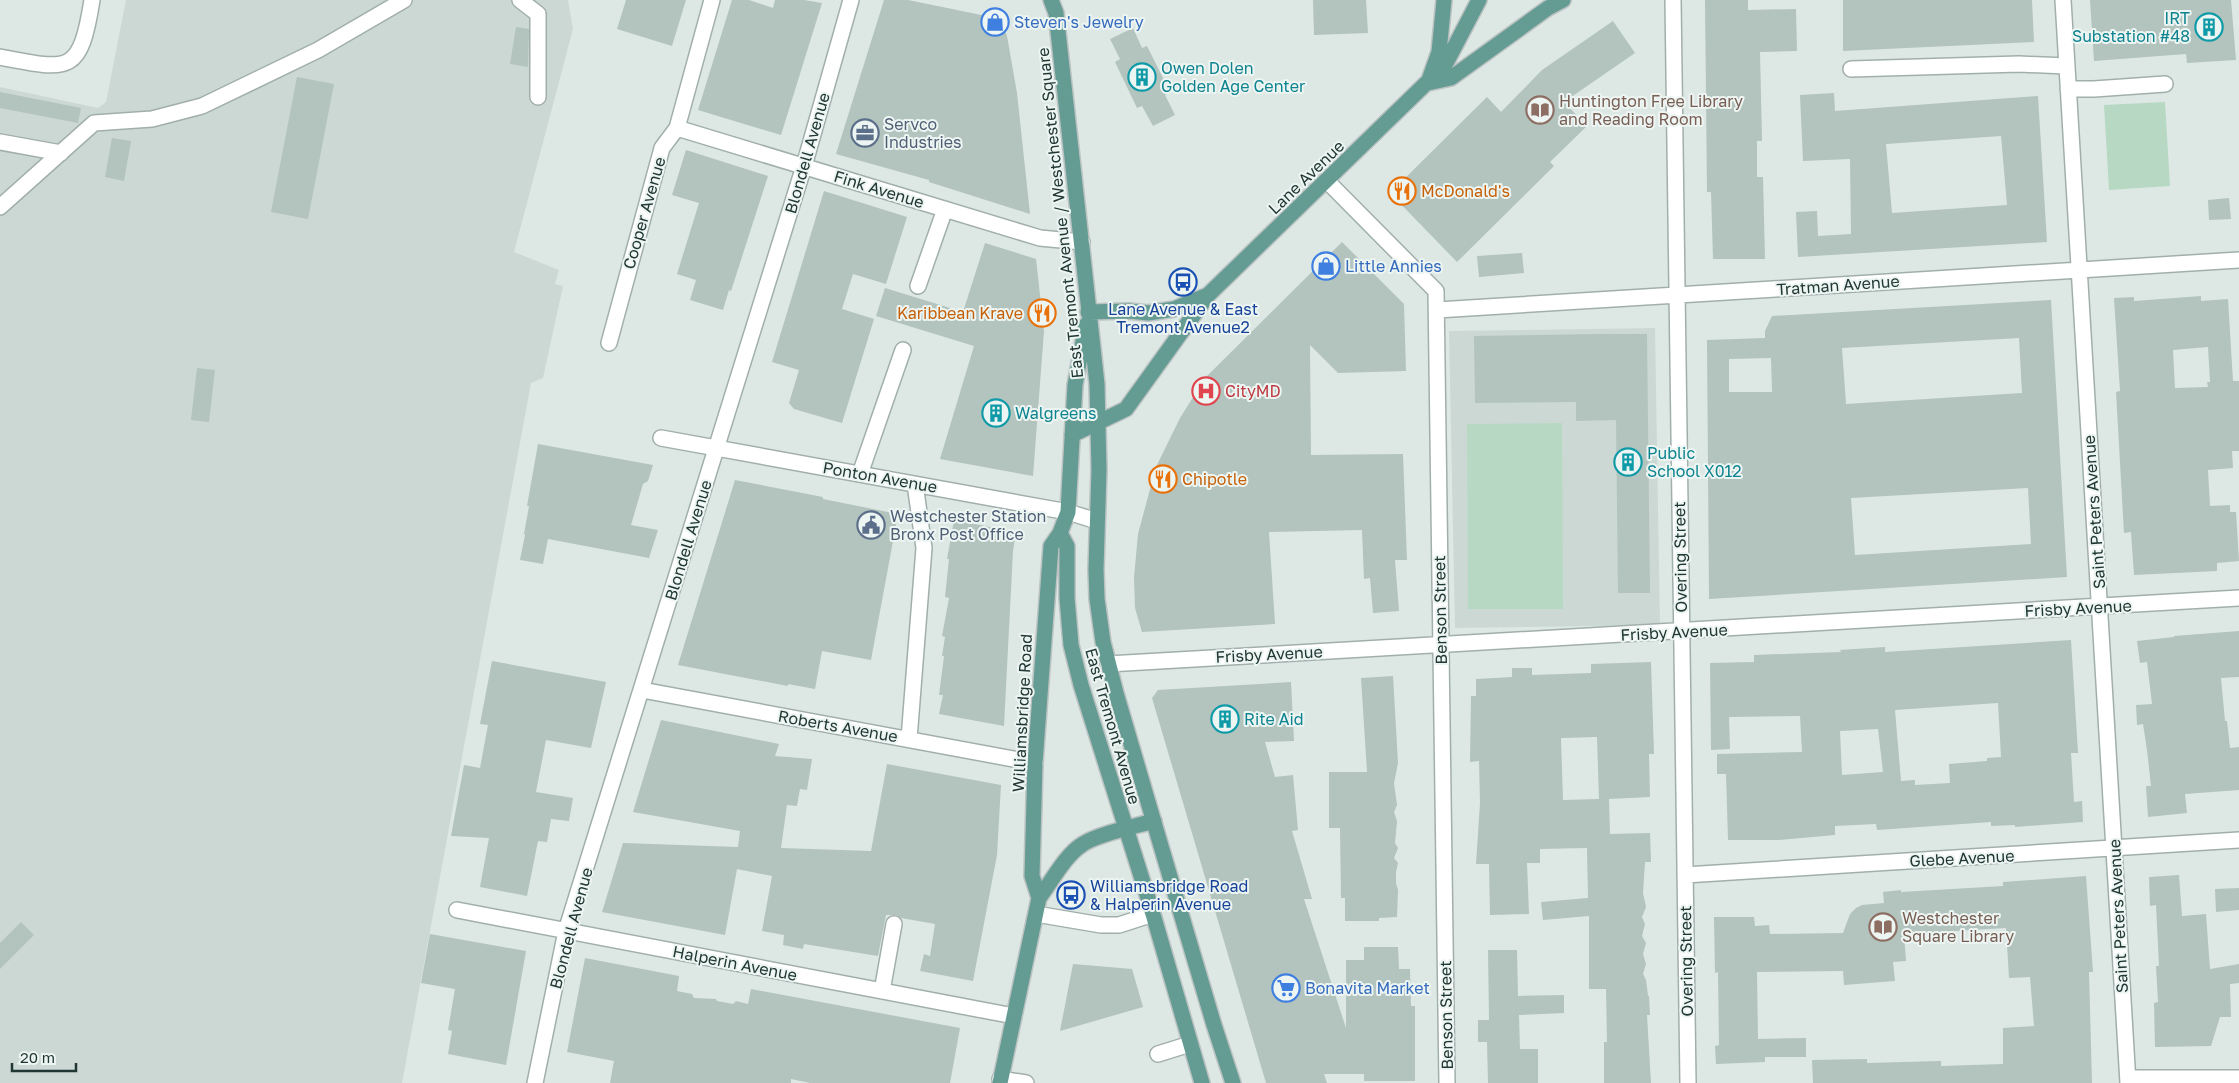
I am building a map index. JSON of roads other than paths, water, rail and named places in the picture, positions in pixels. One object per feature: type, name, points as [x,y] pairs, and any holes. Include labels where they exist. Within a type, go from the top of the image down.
[{"type":"main road","name":"East Tremont Avenue / Westchester Square","points":[[1051,0],[1056,14],[1082,242],[1097,384],[1098,424]]},
{"type":"main road","name":"Lane Avenue","points":[[1428,83],[1438,52],[1443,0]]},
{"type":"main road","name":"Lane Avenue","points":[[1072,435],[1126,409],[1208,295],[1428,83],[1444,65],[1479,0]]},
{"type":"main road","points":[[1428,83],[1451,78],[1548,8],[1563,0]]},
{"type":"main road","name":"Lane Avenue","points":[[1088,312],[1129,311],[1148,314],[1174,310],[1208,295]]},
{"type":"main road","points":[[1060,533],[1068,512],[1075,385],[1088,312]]},
{"type":"main road","name":"East Tremont Avenue","points":[[1098,424],[1097,598],[1108,664],[1214,1025],[1233,1083]]},
{"type":"main road","name":"East Tremont Avenue","points":[[1060,533],[1067,546],[1067,598],[1072,645],[1085,698],[1153,914],[1202,1083]]},
{"type":"main road","name":"Williamsbridge Road","points":[[1000,1081],[1039,898],[1032,876],[1035,763],[1051,546],[1060,533]]},
{"type":"main road","name":"Williamsbridge Road","points":[[1039,898],[1056,877],[1063,863],[1084,843],[1154,820]]},
{"type":"street","points":[[0,57],[47,66],[60,65],[72,60],[81,49],[87,30],[92,0]]},
{"type":"street","points":[[0,207],[94,124],[152,119],[202,106],[318,50],[404,0]]},
{"type":"street","points":[[520,0],[538,14],[538,97]]},
{"type":"street","name":"Cooper Avenue","points":[[609,343],[662,148],[677,128],[712,0]]},
{"type":"street","name":"Blondell Avenue","points":[[535,1083],[566,931],[804,166],[851,0]]},
{"type":"street","name":"Overing Street","points":[[1674,0],[1688,1083]]},
{"type":"street","name":"Saint Peters Avenue","points":[[2063,0],[2128,1080]]},
{"type":"street","points":[[1851,69],[2019,64],[2066,66]]},
{"type":"street","points":[[2068,88],[2094,90],[2165,84]]},
{"type":"street","name":"Fink Avenue","points":[[677,128],[1040,238],[1082,242]]},
{"type":"street","points":[[0,142],[61,153]]},
{"type":"street","name":"Benson Street","points":[[1327,181],[1436,291],[1447,1083]]},
{"type":"street","points":[[918,286],[945,209]]},
{"type":"street","name":"Tratman Avenue","points":[[1437,310],[2239,260]]},
{"type":"street","points":[[860,474],[903,350]]},
{"type":"street","name":"Ponton Avenue","points":[[661,438],[1068,512],[1097,521]]},
{"type":"street","points":[[909,740],[924,548],[915,484]]},
{"type":"street","name":"Frisby Avenue","points":[[1108,664],[2100,608],[2239,598]]},
{"type":"street","name":"Roberts Avenue","points":[[642,690],[1035,763]]},
{"type":"street","name":"Glebe Avenue","points":[[1685,874],[2239,840]]},
{"type":"street","name":"Halperin Avenue","points":[[457,910],[1014,1016]]},
{"type":"street","points":[[1036,914],[1101,925],[1119,925],[1153,914]]},
{"type":"street","points":[[882,991],[894,924]]},
{"type":"street","points":[[1158,1054],[1190,1044]]},
{"type":"street","points":[[2128,1080],[2239,1078]]},
{"type":"street","points":[[1000,1081],[1026,1083]]},
{"type":"place","name":"Steven's Jewelry","points":[[995,22]]},
{"type":"place","name":"IRT Substation #48","points":[[2209,27]]},
{"type":"place","name":"Owen Dolen Golden Age Center","points":[[1142,77]]},
{"type":"place","name":"Huntington Free Library and Reading Room","points":[[1540,110]]},
{"type":"place","name":"Servco Industries","points":[[865,133]]},
{"type":"place","name":"McDonald's","points":[[1402,191]]},
{"type":"place","name":"Little Annies","points":[[1326,266]]},
{"type":"place","name":"Lane Avenue & East Tremont Avenue2","points":[[1183,282]]},
{"type":"place","name":"Karibbean Krave","points":[[1042,313]]},
{"type":"place","name":"CityMD","points":[[1206,391]]},
{"type":"place","name":"Walgreens","points":[[996,413]]},
{"type":"place","name":"Public School X012","points":[[1628,462]]},
{"type":"place","name":"Chipotle","points":[[1163,479]]},
{"type":"place","name":"Westchester Station Bronx Post Office","points":[[871,525]]},
{"type":"place","name":"Rite Aid","points":[[1225,719]]},
{"type":"place","name":"Williamsbridge Road & Halperin Avenue","points":[[1071,895]]},
{"type":"place","name":"Westchester Square Library","points":[[1883,927]]},
{"type":"place","name":"Bonavita Market","points":[[1286,988]]}]
